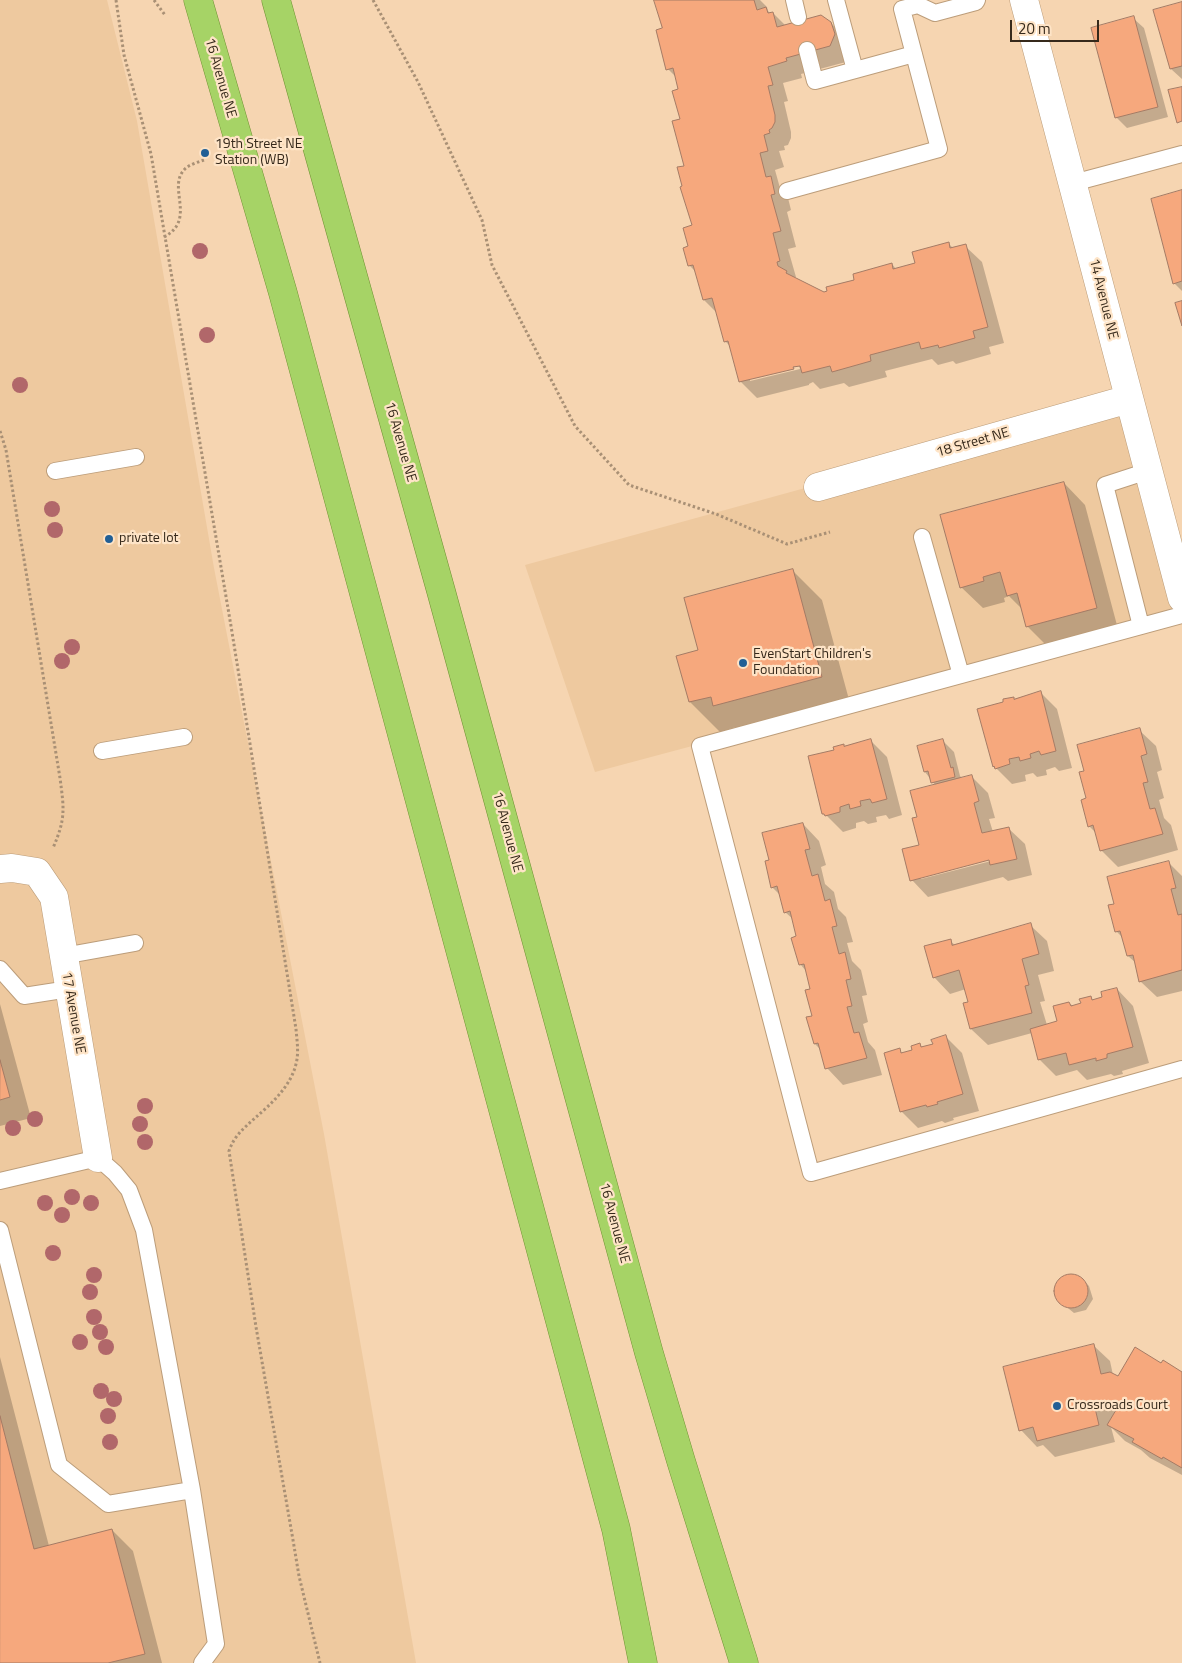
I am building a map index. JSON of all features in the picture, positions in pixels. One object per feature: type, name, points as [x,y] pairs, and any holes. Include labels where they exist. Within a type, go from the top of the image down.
[{"type":"highway","name":"16 Avenue NE","points":[[198,0],[283,293],[616,1528],[643,1663]]},
{"type":"highway","name":"16 Avenue NE","points":[[276,0],[441,591],[649,1353],[744,1663]]},
{"type":"street","name":"14 Avenue NE","points":[[1024,0],[1182,598]]},
{"type":"street","name":"18 Street NE","points":[[818,487],[1129,399]]},
{"type":"street","name":"17 Avenue NE","points":[[0,869],[12,868],[36,872],[54,897],[98,1158]]},
{"type":"lane","points":[[794,0],[798,17]]},
{"type":"lane","points":[[836,0],[855,70]]},
{"type":"lane","points":[[787,190],[940,149],[901,5],[920,2],[935,13],[976,2],[977,0]]},
{"type":"lane","points":[[807,50],[815,81],[914,54]]},
{"type":"lane","points":[[1073,183],[1182,154]]},
{"type":"lane","points":[[55,471],[136,457]]},
{"type":"lane","points":[[1140,626],[1105,485],[1148,471]]},
{"type":"lane","points":[[922,537],[962,675]]},
{"type":"lane","points":[[1182,615],[700,746],[812,1173],[1182,1069]]},
{"type":"lane","points":[[102,751],[184,737]]},
{"type":"lane","points":[[63,956],[135,943]]},
{"type":"lane","points":[[0,969],[24,996],[69,989]]},
{"type":"lane","points":[[0,1181],[98,1158],[129,1190],[144,1230],[192,1490],[216,1644],[202,1663]]},
{"type":"lane","points":[[0,1230],[59,1465],[108,1504],[192,1490]]},
{"type":"path","points":[[116,0],[124,55],[151,154],[192,391],[296,1029],[298,1051],[296,1065],[291,1076],[270,1104],[239,1133],[232,1142],[229,1151],[292,1540],[320,1663]]},
{"type":"path","points":[[154,0],[166,15]]},
{"type":"path","points":[[373,0],[418,82],[482,220],[492,265],[575,426],[629,485],[716,514],[787,544],[830,532]]},
{"type":"path","points":[[164,237],[171,234],[181,215],[179,188],[184,170],[204,160]]},
{"type":"path","points":[[0,431],[6,450],[60,778],[64,814],[60,833],[53,847]]},
{"type":"shaded area","points":[[0,0],[107,0],[137,121],[214,568],[324,1134],[416,1663],[0,1663]]},
{"type":"shaded area","points":[[1129,399],[1182,615],[595,772],[525,565]]},
{"type":"building","points":[[654,0],[754,0],[757,10],[766,7],[768,13],[773,12],[777,27],[821,15],[831,22],[835,34],[830,46],[786,58],[787,61],[768,67],[773,85],[768,86],[775,122],[769,130],[770,133],[764,135],[768,151],[760,153],[766,177],[771,176],[775,194],[771,195],[781,231],[773,233],[780,261],[777,262],[778,266],[787,271],[786,273],[824,292],[827,291],[826,287],[854,280],[853,274],[892,263],[893,269],[915,263],[912,252],[949,242],[950,248],[966,244],[988,327],[973,331],[975,338],[939,348],[938,345],[921,349],[919,342],[870,355],[871,361],[832,372],[830,366],[802,373],[800,366],[739,382],[728,341],[724,342],[712,298],[703,300],[693,265],[688,266],[683,248],[688,246],[683,228],[692,225],[680,187],[682,186],[677,167],[684,166],[672,121],[680,119],[672,91],[678,89],[673,68],[666,70],[656,30],[662,28]]},
{"type":"building","points":[[1182,2],[1182,66],[1170,69],[1153,10]]},
{"type":"building","points":[[1134,16],[1158,107],[1115,118],[1091,28]]},
{"type":"building","points":[[1182,87],[1182,121],[1177,123],[1168,90]]},
{"type":"building","points":[[1182,190],[1182,281],[1173,284],[1151,199]]},
{"type":"building","points":[[1182,301],[1182,326],[1175,303]]},
{"type":"building","points":[[1064,482],[1097,608],[1026,627],[1017,593],[1007,596],[1000,572],[983,577],[984,581],[960,588],[940,515]]},
{"type":"building","points":[[793,569],[822,677],[713,706],[711,697],[689,702],[676,656],[698,650],[684,598]]},
{"type":"building","points":[[1041,691],[1056,751],[1041,755],[1039,751],[1030,754],[1031,758],[1020,761],[1019,757],[1009,759],[1010,764],[995,769],[977,709],[1003,702],[1003,699],[1014,697],[1014,699]]},
{"type":"building","points":[[1140,728],[1147,754],[1141,756],[1148,782],[1143,783],[1150,809],[1155,808],[1163,834],[1100,851],[1093,825],[1088,827],[1081,800],[1086,798],[1079,772],[1084,771],[1077,745]]},
{"type":"building","points":[[871,739],[887,799],[872,803],[870,799],[860,801],[861,806],[850,809],[849,804],[840,807],[840,812],[825,816],[822,814],[808,756],[834,750],[833,747],[844,744],[844,746]]},
{"type":"building","points":[[943,739],[955,777],[931,783],[928,771],[924,772],[917,746]]},
{"type":"building","points":[[972,775],[979,801],[974,803],[982,833],[1009,827],[1017,859],[990,865],[989,860],[910,881],[902,849],[919,845],[912,818],[917,817],[910,791]]},
{"type":"building","points":[[803,823],[810,849],[805,850],[812,876],[818,874],[825,901],[830,899],[837,926],[832,927],[839,954],[845,952],[851,979],[846,980],[852,1006],[847,1007],[854,1033],[859,1032],[867,1058],[825,1069],[818,1043],[814,1044],[806,1017],[812,1016],[805,990],[810,989],[804,964],[799,965],[791,938],[796,936],[790,911],[784,913],[777,886],[771,888],[765,861],[769,860],[762,833]]},
{"type":"building","points":[[1169,861],[1176,888],[1171,889],[1178,915],[1182,914],[1182,970],[1139,982],[1133,955],[1127,956],[1120,931],[1115,932],[1108,905],[1114,904],[1107,877]]},
{"type":"building","points":[[1031,923],[1039,954],[1022,959],[1029,985],[1025,986],[1032,1013],[970,1029],[963,1003],[968,1002],[959,970],[933,978],[924,946],[951,939],[952,945]]},
{"type":"building","points":[[1117,988],[1133,1047],[1107,1054],[1107,1058],[1096,1061],[1096,1058],[1069,1065],[1066,1053],[1038,1060],[1030,1029],[1057,1021],[1053,1006],[1069,1002],[1071,1006],[1081,1003],[1079,999],[1091,996],[1092,1000],[1102,997],[1101,992]]},
{"type":"building","points":[[946,1035],[963,1094],[937,1102],[938,1104],[900,1112],[884,1053],[900,1048],[901,1053],[912,1050],[911,1046],[920,1043],[921,1047],[933,1044],[931,1040]]},
{"type":"building","points":[[0,1060],[10,1097],[0,1100]]},
{"type":"building","points":[[1071,1274],[1083,1279],[1088,1291],[1083,1303],[1071,1308],[1059,1303],[1054,1291],[1059,1279]]},
{"type":"building","name":"Crossroads Court","points":[[1094,1344],[1101,1374],[1110,1372],[1118,1376],[1135,1347],[1161,1363],[1163,1360],[1182,1372],[1182,1468],[1132,1442],[1134,1439],[1107,1425],[1116,1410],[1106,1405],[1095,1408],[1099,1425],[1037,1441],[1033,1427],[1019,1431],[1003,1367]]},
{"type":"building","points":[[0,1416],[34,1549],[112,1529],[145,1654],[108,1663],[0,1663]]},
{"type":"place","name":"19th Street NE Station (WB)","points":[[205,153]]},
{"type":"place","name":"private lot","points":[[109,539]]},
{"type":"place","name":"EvenStart Children's Foundation","points":[[743,663]]},
{"type":"place","name":"Crossroads Court","points":[[1057,1406]]}]
